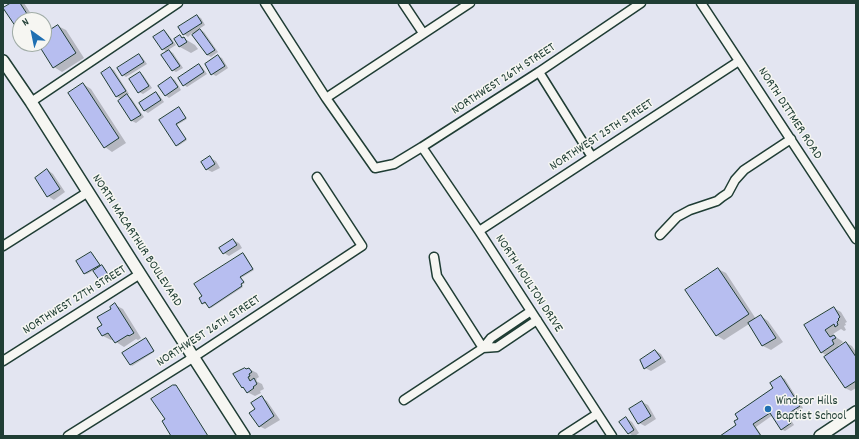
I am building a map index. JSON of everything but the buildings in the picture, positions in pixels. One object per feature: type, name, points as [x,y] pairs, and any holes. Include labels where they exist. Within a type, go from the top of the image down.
[{"type":"main road","name":"NORTH MACARTHUR BOULEVARD","points":[[3,61],[31,102],[244,436]]},
{"type":"main road","points":[[820,436],[856,412]]},
{"type":"street","points":[[31,102],[178,3]]},
{"type":"street","points":[[264,3],[326,98],[470,3]]},
{"type":"street","points":[[403,3],[423,33]]},
{"type":"street","name":"NORTHWEST 26TH STREET","points":[[326,98],[375,168],[394,164],[539,72],[641,3]]},
{"type":"street","name":"NORTH DITTMER ROAD","points":[[701,3],[856,239]]},
{"type":"street","name":"NORTHWEST 25TH STREET","points":[[479,231],[739,61]]},
{"type":"street","points":[[539,72],[592,157]]},
{"type":"street","points":[[660,235],[677,217],[690,210],[717,201],[728,192],[735,180],[744,170],[791,139]]},
{"type":"street","name":"NORTH MOULTON DRIVE","points":[[422,147],[479,231],[612,436]]},
{"type":"street","name":"NORTHWEST 26TH STREET","points":[[68,436],[194,357],[362,246],[317,177]]},
{"type":"street","points":[[3,246],[88,192]]},
{"type":"street","points":[[434,257],[437,276],[483,348]]},
{"type":"street","name":"NORTHWEST 27TH STREET","points":[[3,361],[140,274]]},
{"type":"street","points":[[404,400],[483,348],[491,338],[531,312]]},
{"type":"street","points":[[483,348],[497,346],[537,320]]},
{"type":"street","points":[[504,329],[510,338]]},
{"type":"street","points":[[563,436],[597,414]]},
{"type":"place","name":"Windsor Hills Baptist School","points":[[768,409]]}]
